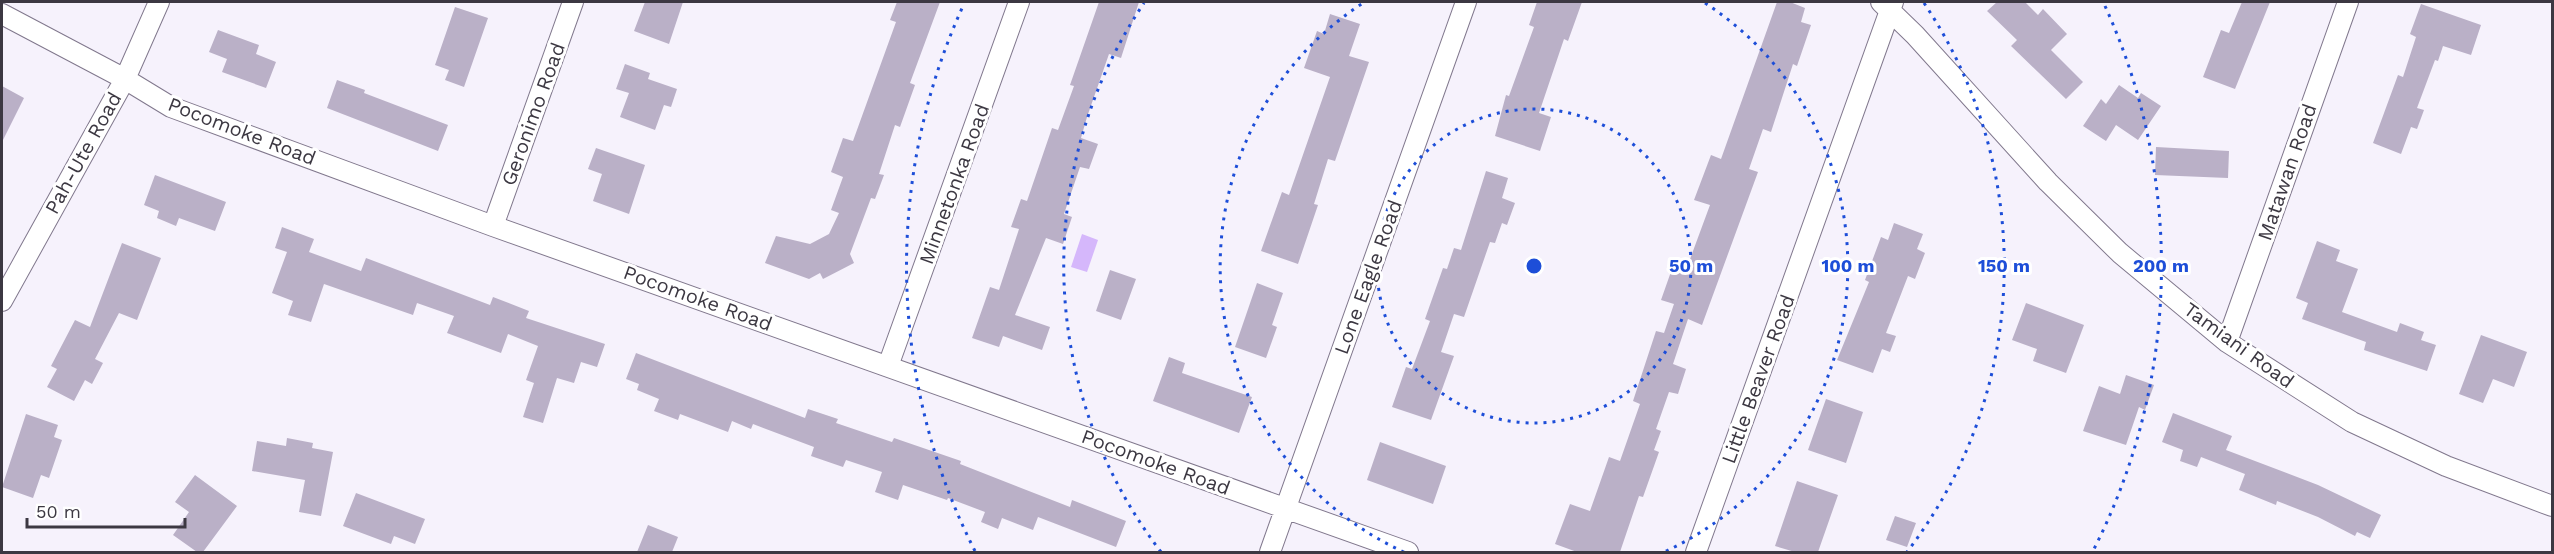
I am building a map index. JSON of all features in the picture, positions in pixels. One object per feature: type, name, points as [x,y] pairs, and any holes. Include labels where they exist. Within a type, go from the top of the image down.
[{"type":"street","name":"Pah-Ute Road","points":[[2,302],[125,79],[159,2]]},
{"type":"street","name":"Geronimo Road","points":[[493,226],[573,2]]},
{"type":"street","name":"Minnetonka Road","points":[[888,366],[1019,2]]},
{"type":"street","name":"Lone Eagle Road","points":[[1270,552],[1466,2]]},
{"type":"street","name":"Matawan Road","points":[[2227,342],[2348,2]]},
{"type":"street","name":"Tamiani Road","points":[[1888,5],[2048,182],[2112,245],[2227,342],[2352,422],[2446,466],[2553,506]]},
{"type":"street","name":"Little Beaver Road","points":[[1696,552],[1888,5]]},
{"type":"street","name":"Pocomoke Road","points":[[2,14],[125,79],[171,107],[493,226],[1408,552]]},
{"type":"shaded area","points":[[1082,234],[1098,240],[1087,272],[1071,267]]},
{"type":"building","points":[[645,2],[683,2],[669,44],[634,31]]},
{"type":"building","points":[[897,2],[940,2],[910,83],[915,85],[900,127],[895,125],[879,174],[884,175],[875,199],[871,198],[850,254],[854,263],[823,279],[820,273],[809,279],[765,263],[776,236],[810,244],[829,234],[839,213],[831,210],[843,177],[831,172],[843,138],[853,141],[896,22],[890,20]]},
{"type":"building","points":[[1099,2],[1139,2],[1121,58],[1109,54],[1087,117],[1081,138],[1098,144],[1089,169],[1080,167],[1064,214],[1072,217],[1063,244],[1046,238],[1015,315],[1050,327],[1042,350],[1003,336],[999,347],[972,338],[990,287],[999,290],[1019,229],[1011,227],[1021,199],[1027,201],[1052,128],[1058,130],[1074,86],[1070,85]]},
{"type":"building","points":[[1537,2],[1582,2],[1568,41],[1564,39],[1539,113],[1551,117],[1540,151],[1495,136],[1506,95],[1509,96],[1534,27],[1529,25]]},
{"type":"building","points":[[1777,2],[1790,2],[1805,8],[1801,22],[1811,25],[1797,66],[1793,64],[1771,132],[1763,129],[1749,169],[1758,172],[1702,325],[1688,319],[1673,364],[1686,369],[1678,394],[1669,392],[1656,429],[1661,431],[1654,450],[1659,452],[1643,497],[1639,496],[1620,552],[1577,552],[1555,544],[1570,504],[1590,511],[1609,457],[1620,461],[1640,404],[1633,401],[1656,331],[1664,333],[1674,304],[1661,300],[1673,266],[1686,270],[1710,205],[1694,200],[1711,155],[1721,159]]},
{"type":"building","points":[[1997,2],[2025,2],[2038,15],[2043,9],[2067,34],[2051,50],[2083,82],[2066,99],[2011,46],[2017,40],[1987,11]]},
{"type":"building","points":[[2242,2],[2270,2],[2235,89],[2203,77],[2221,30],[2229,33]]},
{"type":"building","points":[[2421,4],[2481,25],[2471,55],[2443,46],[2438,61],[2435,60],[2417,108],[2424,110],[2417,129],[2411,127],[2401,154],[2373,143],[2398,75],[2403,77],[2416,37],[2410,34]]},
{"type":"building","points":[[455,7],[488,18],[464,87],[445,80],[449,70],[435,65]]},
{"type":"building","points":[[1330,14],[1360,24],[1349,56],[1369,62],[1335,161],[1328,159],[1314,204],[1318,205],[1298,264],[1261,251],[1282,192],[1289,195],[1330,77],[1304,68],[1317,31],[1324,34]]},
{"type":"building","points":[[218,30],[259,45],[256,54],[276,62],[266,88],[222,72],[227,59],[209,52]]},
{"type":"building","points":[[625,64],[650,73],[648,79],[677,89],[671,107],[664,105],[655,130],[620,117],[629,93],[616,89]]},
{"type":"building","points":[[337,80],[365,90],[364,93],[448,125],[438,151],[327,108]]},
{"type":"building","points":[[2119,85],[2138,98],[2141,93],[2161,106],[2138,140],[2116,125],[2106,141],[2083,126],[2101,99],[2106,104]]},
{"type":"building","points":[[2,86],[24,98],[2,142]]},
{"type":"building","points":[[2156,147],[2229,151],[2228,178],[2155,175]]},
{"type":"building","points":[[596,148],[645,165],[629,214],[593,201],[602,174],[588,169]]},
{"type":"building","points":[[1486,171],[1508,178],[1502,198],[1515,203],[1507,225],[1502,223],[1495,243],[1490,242],[1464,317],[1454,314],[1441,352],[1454,356],[1431,420],[1392,407],[1406,367],[1412,369],[1430,321],[1425,319],[1443,268],[1447,269],[1454,248],[1461,250]]},
{"type":"building","points":[[155,175],[226,202],[215,231],[179,218],[176,226],[157,218],[159,211],[144,205]]},
{"type":"building","points":[[1894,223],[1923,234],[1917,249],[1925,253],[1915,279],[1908,276],[1886,333],[1896,336],[1890,352],[1882,349],[1873,373],[1837,360],[1869,282],[1865,280],[1881,237],[1888,240]]},
{"type":"building","points":[[282,227],[314,239],[309,252],[361,271],[366,258],[490,305],[493,297],[529,311],[526,318],[605,344],[597,367],[581,362],[574,383],[557,378],[543,423],[523,417],[534,383],[526,380],[538,346],[508,334],[501,353],[447,333],[454,316],[417,303],[413,315],[324,284],[311,322],[288,315],[293,301],[272,293],[287,252],[275,248]]},
{"type":"building","points":[[2317,241],[2340,250],[2336,261],[2358,269],[2342,312],[2397,332],[2400,323],[2424,332],[2421,340],[2436,345],[2427,371],[2364,350],[2366,342],[2302,319],[2308,303],[2296,298]]},
{"type":"building","points":[[122,243],[161,258],[137,320],[119,313],[95,359],[103,363],[92,384],[85,380],[74,401],[47,387],[57,369],[51,366],[75,320],[90,327]]},
{"type":"building","points":[[1110,270],[1136,279],[1121,320],[1096,311]]},
{"type":"building","points":[[1257,283],[1283,293],[1272,325],[1277,327],[1266,358],[1235,347]]},
{"type":"building","points":[[2026,303],[2084,325],[2066,373],[2033,361],[2037,349],[2012,340]]},
{"type":"building","points":[[2481,335],[2527,352],[2514,387],[2493,379],[2483,403],[2459,394]]},
{"type":"building","points":[[636,353],[805,418],[808,409],[838,419],[836,423],[892,442],[894,438],[961,461],[960,464],[1070,507],[1072,500],[1126,521],[1116,547],[1038,517],[1033,530],[1002,518],[998,529],[981,522],[985,512],[903,485],[898,500],[875,492],[882,472],[846,460],[843,467],[811,456],[814,447],[753,424],[751,429],[732,421],[728,432],[680,414],[678,420],[654,411],[659,399],[637,390],[639,384],[626,379]]},
{"type":"building","points":[[1169,357],[1185,363],[1182,373],[1252,397],[1239,433],[1153,401]]},
{"type":"building","points":[[2126,375],[2154,385],[2145,410],[2139,407],[2126,445],[2083,431],[2099,386],[2120,394]]},
{"type":"building","points":[[1826,399],[1863,412],[1846,463],[1808,450]]},
{"type":"building","points":[[2173,413],[2232,436],[2226,450],[2318,485],[2381,515],[2370,538],[2357,532],[2355,536],[2318,517],[2277,501],[2276,505],[2239,490],[2245,474],[2201,457],[2197,467],[2180,461],[2183,450],[2162,442]]},
{"type":"building","points":[[26,414],[58,425],[54,437],[62,440],[49,478],[41,475],[33,498],[2,487]]},
{"type":"building","points":[[287,438],[313,443],[312,448],[333,452],[321,516],[299,512],[305,480],[252,471],[257,441],[286,446]]},
{"type":"building","points":[[1380,442],[1446,466],[1433,504],[1367,480]]},
{"type":"building","points":[[195,475],[237,506],[203,552],[197,552],[173,535],[189,512],[175,502]]},
{"type":"building","points":[[1797,481],[1838,495],[1818,552],[1795,552],[1775,546]]},
{"type":"building","points":[[356,493],[425,519],[415,544],[394,536],[391,544],[343,526]]},
{"type":"building","points":[[1895,516],[1916,523],[1907,547],[1886,540]]},
{"type":"building","points":[[648,525],[678,537],[672,552],[637,552]]}]
